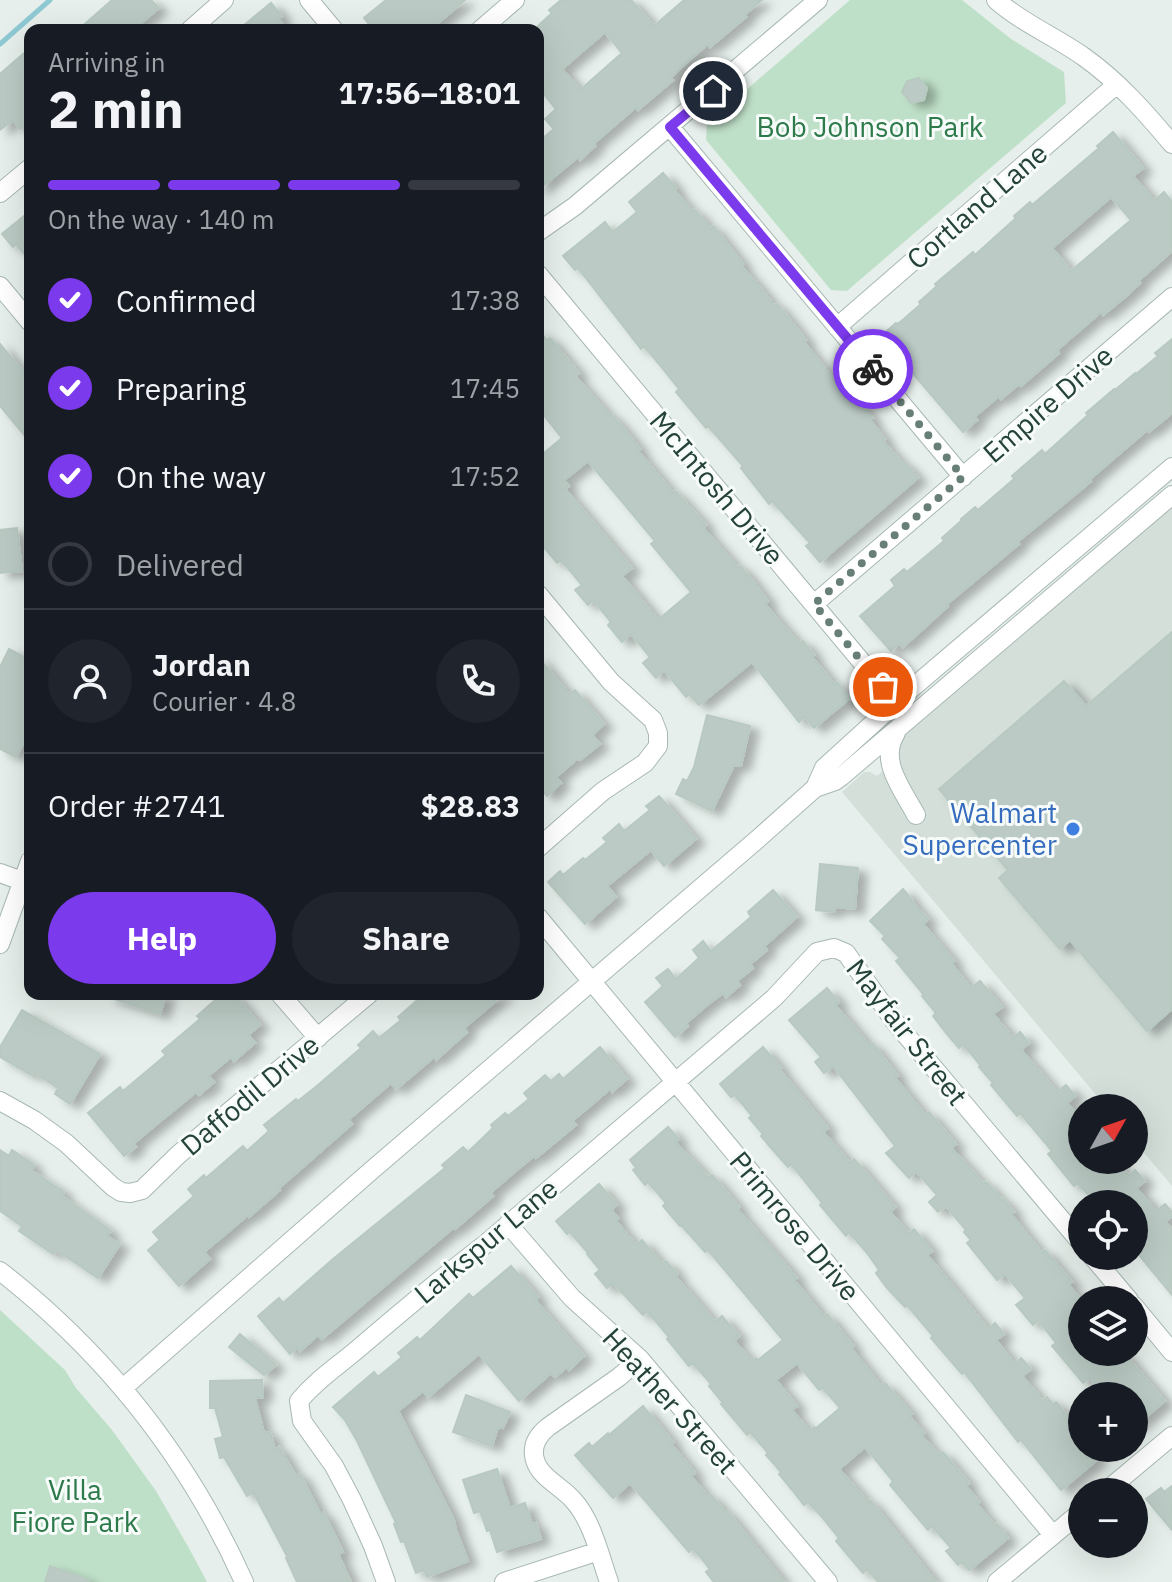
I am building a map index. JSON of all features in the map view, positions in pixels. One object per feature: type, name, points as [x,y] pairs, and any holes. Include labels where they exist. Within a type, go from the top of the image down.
[{"type":"street","points":[[197,24],[224,0]]},
{"type":"street","points":[[309,0],[329,24]]},
{"type":"street","points":[[487,24],[515,0]]},
{"type":"street","points":[[544,228],[575,206],[818,0]]},
{"type":"street","points":[[996,0],[1084,57],[1117,84],[1172,144]]},
{"type":"street","name":"Cortland Lane","points":[[837,327],[1117,84]]},
{"type":"street","points":[[670,127],[963,477]]},
{"type":"street","points":[[0,193],[24,173]]},
{"type":"street","name":"McIntosh Drive","points":[[544,281],[896,703]]},
{"type":"street","points":[[0,286],[24,315]]},
{"type":"street","name":"Empire Drive","points":[[814,604],[1172,297]]},
{"type":"street","points":[[815,788],[824,768],[896,703],[1172,467]]},
{"type":"street","points":[[123,1388],[815,788],[842,776],[1172,495]]},
{"type":"street","points":[[544,601],[611,682],[653,720],[658,733],[658,746],[645,763],[603,791],[544,843]]},
{"type":"street","points":[[842,776],[863,767],[872,768],[883,775],[916,815],[891,767],[889,757],[890,743],[906,722]]},
{"type":"street","points":[[0,873],[24,882]]},
{"type":"street","points":[[0,944],[24,888]]},
{"type":"street","name":"Primrose Drive","points":[[544,924],[1053,1535]]},
{"type":"street","name":"Mayfair Street","points":[[675,1082],[774,998],[817,952],[834,948],[846,953],[895,1022],[1068,1227]]},
{"type":"street","points":[[285,1000],[318,1038]]},
{"type":"street","name":"Daffodil Drive","points":[[0,1101],[66,1143],[113,1187],[130,1193],[142,1190],[179,1154],[362,1000]]},
{"type":"street","name":"Larkspur Lane","points":[[386,1582],[352,1500],[334,1466],[302,1421],[299,1401],[312,1385],[675,1082]]},
{"type":"street","name":"Heather Street","points":[[508,1224],[572,1298],[640,1359],[828,1582]]},
{"type":"street","points":[[1104,1270],[1117,1286]]},
{"type":"street","points":[[0,1271],[47,1309],[92,1354],[147,1418],[210,1512],[244,1582]]},
{"type":"street","points":[[1148,1323],[1172,1352]]},
{"type":"street","points":[[609,1582],[590,1529],[575,1501],[543,1473],[535,1462],[534,1449],[538,1436],[548,1427],[640,1359]]},
{"type":"street","points":[[1122,1478],[1172,1436]]},
{"type":"street","points":[[997,1582],[1068,1523]]},
{"type":"street","points":[[504,1582],[599,1551]]},
{"type":"shaded area","points":[[1172,508],[1172,1186],[1148,1158],[1148,1094],[1095,1094],[842,792],[864,772],[877,776],[894,761],[897,742]]},
{"type":"green space","name":"Bob Johnson Park","points":[[850,0],[962,0],[1011,39],[1064,72],[1066,103],[847,291],[831,290],[706,140],[707,124]]},
{"type":"green space","name":"Villa Fiore Park","points":[[0,1310],[65,1370],[76,1388],[112,1430],[156,1491],[207,1582],[0,1582]]},
{"type":"building","points":[[112,0],[151,0],[159,8],[140,24],[85,24]]},
{"type":"building","points":[[386,0],[465,0],[437,24],[369,24],[364,18]]},
{"type":"building","points":[[561,0],[631,0],[654,26],[684,0],[762,0],[710,47],[708,44],[686,63],[670,78],[673,80],[638,110],[636,107],[593,144],[595,146],[580,160],[578,157],[544,185],[544,137],[554,129],[545,119],[556,109],[544,94],[544,24],[540,24],[552,13],[549,10]],"holes":[[[605,32],[622,53],[580,90],[562,69]]]},
{"type":"building","points":[[271,3],[282,16],[278,19],[283,24],[245,24]]},
{"type":"building","points":[[24,53],[24,126],[20,129],[13,120],[0,130],[0,74]]},
{"type":"building","points":[[919,78],[927,88],[924,100],[911,103],[902,92],[907,81]]},
{"type":"building","points":[[1113,132],[1143,168],[1133,176],[1154,201],[1164,192],[1172,202],[1172,251],[1125,297],[1103,315],[1101,312],[1021,386],[1019,384],[1001,399],[999,396],[974,417],[977,420],[963,432],[881,336],[921,304],[919,302],[937,286],[935,284],[973,252],[975,255],[1016,218],[1014,216],[1030,202],[1032,205],[1099,148],[1097,146]],"holes":[[[1111,197],[1131,220],[1071,271],[1052,248]]]},
{"type":"building","points":[[663,173],[693,212],[695,210],[711,229],[713,226],[743,264],[741,266],[775,306],[777,304],[839,385],[842,383],[873,418],[870,420],[885,439],[883,441],[918,478],[820,562],[806,546],[810,543],[772,501],[769,504],[741,468],[743,466],[676,392],[679,389],[644,346],[641,349],[578,268],[575,270],[563,256],[605,222],[613,232],[637,212],[629,202]]},
{"type":"building","points":[[24,216],[24,254],[16,244],[13,247],[2,234]]},
{"type":"building","points":[[544,337],[547,340],[550,338],[579,373],[575,376],[625,430],[673,493],[675,491],[706,525],[703,528],[752,580],[768,601],[765,604],[783,626],[800,644],[803,641],[834,684],[837,682],[850,698],[814,728],[805,717],[799,722],[752,662],[699,705],[689,694],[686,697],[664,670],[656,678],[643,663],[650,657],[631,634],[622,642],[593,600],[588,605],[575,590],[582,585],[561,560],[557,563],[544,547],[544,453],[562,438],[544,416]],"holes":[[[588,461],[655,541],[651,544],[691,592],[658,620],[622,576],[632,568],[565,489],[569,486],[564,480]]]},
{"type":"building","points":[[1172,339],[1172,413],[1149,432],[1147,430],[1017,542],[1019,544],[947,604],[903,647],[899,643],[891,651],[860,616],[895,586],[891,580],[904,569],[907,572],[944,541],[942,538],[961,519],[975,507],[978,510],[1042,450],[1045,454],[1088,415],[1086,413],[1158,356],[1155,353]]},
{"type":"building","points":[[0,344],[24,373],[24,435],[0,406]]},
{"type":"building","points":[[17,528],[22,571],[0,573],[0,530]]},
{"type":"building","name":"Walmart Supercenter","points":[[1172,632],[1172,1009],[1147,1031],[1070,940],[1060,949],[999,878],[1008,870],[939,789],[1064,681],[1086,706]]},
{"type":"building","points":[[9,649],[24,657],[24,744],[16,757],[0,749],[0,667]]},
{"type":"building","points":[[544,664],[569,694],[575,690],[604,724],[592,735],[600,744],[556,777],[561,783],[547,796],[544,793]]},
{"type":"building","points":[[707,715],[750,726],[741,766],[734,765],[712,811],[676,794],[683,779],[687,781],[694,767]]},
{"type":"building","points":[[659,796],[696,839],[664,866],[651,850],[607,886],[616,897],[585,924],[548,882],[560,871],[563,875],[583,858],[585,860],[607,842],[603,838],[619,824],[624,831],[650,810],[646,806]]},
{"type":"building","points":[[820,864],[858,868],[855,909],[835,907],[834,912],[816,910]]},
{"type":"building","points":[[903,889],[928,919],[923,924],[954,961],[951,963],[971,988],[980,981],[1002,1007],[993,1014],[1013,1038],[1020,1032],[1029,1043],[1021,1050],[1057,1092],[1066,1085],[1073,1094],[1068,1094],[1067,1103],[1068,1174],[1139,1174],[1145,1181],[1136,1188],[1138,1190],[1084,1190],[1078,1183],[1074,1186],[1048,1154],[1052,1151],[991,1085],[993,1083],[963,1044],[959,1048],[933,1016],[936,1013],[924,995],[896,961],[900,958],[870,921]]},
{"type":"building","points":[[773,890],[797,917],[764,946],[767,950],[750,964],[753,968],[737,981],[740,985],[726,997],[723,993],[707,1005],[675,1037],[645,1002],[663,986],[656,978],[668,969],[676,979],[699,958],[693,950],[703,941],[711,951],[751,917],[748,912]]},
{"type":"building","points":[[827,988],[839,1002],[835,1005],[869,1045],[872,1043],[925,1115],[929,1112],[956,1144],[951,1148],[984,1184],[986,1182],[1003,1199],[1042,1253],[1045,1250],[1072,1282],[1068,1284],[1068,1365],[1052,1346],[1056,1343],[1038,1320],[1033,1325],[1016,1305],[1025,1298],[1005,1274],[997,1280],[967,1243],[971,1240],[964,1232],[966,1230],[946,1206],[938,1212],[929,1202],[937,1195],[916,1171],[909,1178],[886,1153],[895,1146],[833,1066],[824,1073],[815,1062],[821,1057],[789,1020]]},
{"type":"building","points":[[117,1000],[164,1000],[160,1014]]},
{"type":"building","points":[[215,1000],[239,1000],[260,1025],[248,1035],[255,1043],[234,1061],[231,1057],[208,1076],[214,1082],[199,1095],[196,1092],[158,1123],[124,1156],[88,1113],[120,1087],[123,1091],[166,1055],[162,1051],[200,1019],[197,1016]]},
{"type":"building","points":[[417,1000],[497,1000],[464,1028],[467,1032],[436,1060],[434,1057],[396,1089],[391,1083],[348,1120],[352,1124],[249,1217],[204,1252],[210,1259],[179,1286],[148,1250],[160,1240],[153,1232],[194,1196],[188,1189],[204,1175],[206,1178],[243,1146],[247,1151],[269,1131],[264,1125],[361,1048],[358,1045],[373,1031],[379,1038],[401,1020],[398,1017]]},
{"type":"building","points":[[22,1010],[100,1054],[70,1104],[55,1094],[58,1088],[0,1057],[0,1047]]},
{"type":"building","points":[[600,1047],[627,1079],[572,1121],[576,1125],[518,1169],[455,1229],[322,1339],[318,1335],[300,1351],[297,1347],[290,1354],[258,1316],[279,1298],[283,1303],[445,1168],[442,1165],[463,1147],[468,1152],[493,1128],[491,1125],[529,1099],[524,1093],[545,1075],[551,1081],[559,1074],[563,1079]]},
{"type":"building","points":[[763,1047],[828,1128],[823,1132],[850,1163],[854,1159],[895,1207],[890,1212],[909,1234],[914,1229],[932,1251],[927,1255],[988,1329],[995,1323],[1004,1334],[996,1340],[1015,1364],[1021,1358],[1031,1369],[1022,1376],[1043,1401],[1047,1397],[1053,1405],[1056,1402],[1068,1416],[1065,1419],[1068,1423],[1068,1462],[1094,1462],[1075,1478],[1068,1478],[1068,1484],[1061,1490],[1021,1440],[1018,1442],[964,1372],[962,1374],[931,1338],[933,1336],[907,1305],[905,1307],[887,1288],[867,1253],[849,1232],[846,1236],[791,1164],[788,1167],[761,1136],[763,1134],[749,1118],[752,1116],[735,1095],[731,1097],[720,1084]]},
{"type":"building","points":[[668,1127],[679,1139],[675,1142],[709,1178],[712,1175],[797,1278],[794,1280],[824,1317],[827,1314],[853,1346],[851,1348],[881,1386],[885,1383],[912,1414],[909,1416],[924,1433],[921,1435],[939,1455],[943,1452],[969,1483],[966,1486],[979,1502],[977,1504],[1008,1538],[969,1570],[962,1562],[958,1565],[946,1551],[951,1548],[932,1526],[928,1530],[890,1485],[893,1481],[865,1447],[839,1469],[868,1502],[870,1500],[936,1582],[878,1582],[867,1569],[863,1573],[836,1541],[839,1538],[822,1517],[808,1502],[804,1505],[779,1474],[781,1472],[766,1455],[768,1453],[750,1432],[747,1435],[721,1404],[709,1386],[711,1384],[693,1363],[689,1366],[647,1311],[643,1315],[613,1283],[607,1288],[595,1274],[600,1270],[588,1253],[556,1221],[599,1184],[617,1205],[611,1210],[618,1218],[616,1221],[636,1245],[642,1240],[662,1264],[666,1261],[715,1322],[722,1316],[739,1336],[734,1341],[752,1361],[758,1360],[783,1340],[708,1250],[705,1252],[680,1226],[648,1182],[645,1185],[633,1170],[636,1168],[630,1160]],"holes":[[[797,1363],[819,1390],[823,1388],[840,1408],[809,1431],[792,1410],[797,1406],[776,1380]]]},
{"type":"building","points":[[0,1150],[9,1156],[12,1150],[34,1165],[31,1170],[64,1192],[62,1196],[111,1231],[107,1236],[120,1244],[98,1278],[56,1250],[53,1254],[19,1231],[22,1226],[0,1211]]},
{"type":"building","points":[[1148,1202],[1156,1211],[1165,1204],[1172,1212],[1165,1222],[1172,1229],[1172,1295],[1148,1266]]},
{"type":"building","points":[[511,1266],[538,1297],[535,1300],[584,1356],[569,1370],[567,1367],[555,1377],[551,1373],[519,1401],[479,1354],[428,1397],[423,1391],[398,1411],[454,1520],[468,1561],[427,1577],[424,1570],[416,1573],[357,1441],[333,1407],[374,1372],[378,1377],[402,1357],[398,1353],[417,1337],[420,1340],[469,1294],[473,1298]]},
{"type":"building","points":[[240,1334],[276,1365],[264,1375],[229,1347]]},
{"type":"building","points":[[1069,1366],[1135,1366],[1165,1401],[1148,1415],[1148,1382],[1093,1382],[1090,1378],[1082,1382]]},
{"type":"building","points":[[262,1380],[263,1397],[255,1398],[264,1433],[270,1432],[275,1450],[279,1447],[296,1476],[300,1474],[321,1515],[324,1513],[343,1552],[338,1554],[351,1582],[297,1582],[288,1558],[253,1492],[247,1496],[224,1457],[220,1458],[215,1439],[223,1437],[215,1408],[210,1408],[210,1381]]},
{"type":"building","points":[[466,1395],[510,1412],[503,1428],[498,1427],[492,1446],[453,1432]]},
{"type":"building","points":[[643,1406],[695,1473],[691,1476],[708,1497],[711,1495],[727,1511],[784,1582],[714,1582],[706,1572],[710,1569],[693,1548],[689,1552],[630,1483],[613,1498],[575,1455],[589,1443],[592,1447],[609,1435]]},
{"type":"building","points":[[497,1469],[510,1508],[525,1503],[541,1539],[497,1552],[480,1511],[474,1513],[463,1480]]},
{"type":"building","points":[[1172,1486],[1172,1530],[1148,1501],[1148,1498],[1161,1488],[1164,1492]]},
{"type":"building","points":[[50,1566],[89,1580],[45,1582]]},
{"type":"waterway","points":[[0,44],[50,0]]},
{"type":"way so far","points":[[873,369],[963,477],[814,604],[883,687]]},
{"type":"place","name":"Walmart Supercenter","points":[[1073,829]]},
{"type":"route","points":[[713,91],[670,127],[873,369]]}]
